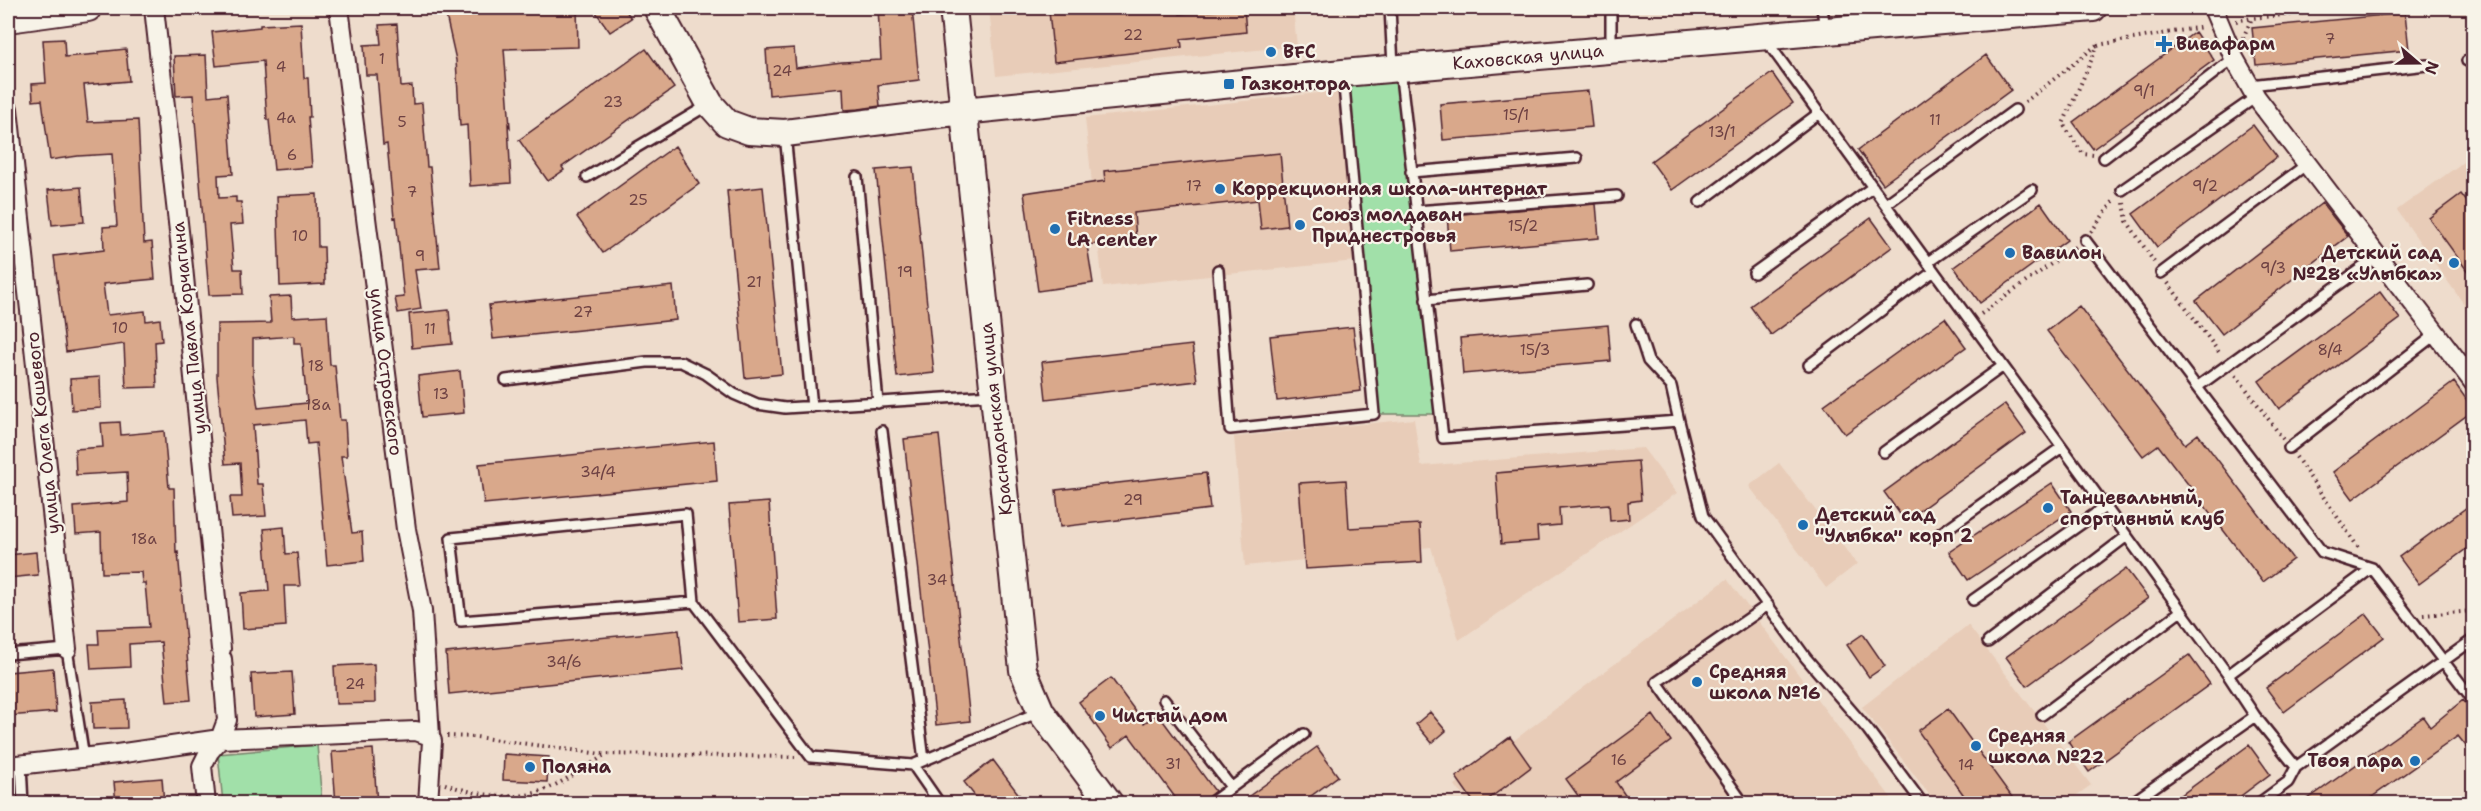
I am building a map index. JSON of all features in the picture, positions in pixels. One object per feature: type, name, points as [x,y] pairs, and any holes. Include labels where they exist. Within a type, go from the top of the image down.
[{"type":"street","points":[[8,19],[88,8]]},
{"type":"street","name":"улица Павла Корчагина","points":[[154,8],[222,654],[227,720],[220,740]]},
{"type":"street","name":"улица Островского","points":[[339,8],[406,529],[422,611],[430,736],[428,804]]},
{"type":"street","name":"Каховская улица","points":[[657,8],[710,104],[727,123],[749,131],[785,133],[963,111],[1343,73],[1764,37],[1824,20],[2093,8]]},
{"type":"street","name":"Краснодонская улица","points":[[953,8],[1023,670],[1041,712],[1110,804]]},
{"type":"street","points":[[2216,16],[2234,58],[2253,91],[2474,383]]},
{"type":"street","name":"улица Олега Кошевого","points":[[8,109],[67,649]]},
{"type":"street","points":[[14,766],[220,740],[416,731],[430,736]]},
{"type":"street","points":[[206,804],[202,766],[209,752],[220,740]]},
{"type":"lane","points":[[1390,8],[1443,438],[1679,421]]},
{"type":"lane","points":[[1611,8],[1611,51]]},
{"type":"lane","points":[[1764,37],[2228,675],[2255,716],[2296,767]]},
{"type":"lane","points":[[2104,158],[2234,58]]},
{"type":"lane","points":[[2122,190],[2253,91],[2427,65]]},
{"type":"lane","points":[[1218,270],[1230,429],[1374,414],[1343,73]]},
{"type":"lane","points":[[587,177],[710,104]]},
{"type":"lane","points":[[1886,204],[2015,110]]},
{"type":"lane","points":[[1700,202],[1819,113]]},
{"type":"lane","points":[[785,133],[812,407]]},
{"type":"lane","points":[[1411,172],[1577,158]]},
{"type":"lane","points":[[2161,273],[2307,164]]},
{"type":"lane","points":[[857,177],[878,402]]},
{"type":"lane","points":[[1754,273],[1873,187]]},
{"type":"lane","points":[[1809,365],[2032,190]]},
{"type":"lane","points":[[1416,211],[1617,196]]},
{"type":"lane","points":[[2085,240],[2322,552],[2372,568],[2474,702]]},
{"type":"lane","points":[[2197,387],[2377,257]]},
{"type":"lane","points":[[1426,300],[1587,285]]},
{"type":"lane","points":[[1636,324],[1648,361],[1671,386],[1703,516],[1806,658],[1868,730],[1923,804]]},
{"type":"lane","points":[[2289,448],[2436,334]]},
{"type":"lane","points":[[506,380],[647,362],[681,362],[706,374],[734,394],[757,404],[785,408],[993,395]]},
{"type":"lane","points":[[1884,452],[2003,366]]},
{"type":"lane","points":[[882,431],[924,760]]},
{"type":"lane","points":[[1934,538],[2062,447]]},
{"type":"lane","points":[[1973,600],[2105,507]]},
{"type":"lane","points":[[694,602],[461,621],[451,538],[686,514],[694,602],[811,757],[913,765],[1041,712]]},
{"type":"lane","points":[[1988,642],[2127,536]]},
{"type":"lane","points":[[2228,675],[2372,568]]},
{"type":"lane","points":[[1744,804],[1657,682],[1768,605]]},
{"type":"lane","points":[[2042,715],[2181,611]]},
{"type":"lane","points":[[2258,804],[2288,782],[2296,767],[2474,639]]},
{"type":"lane","points":[[8,654],[67,649],[84,758]]},
{"type":"lane","points":[[1164,700],[1231,788]]},
{"type":"lane","points":[[2130,804],[2255,716]]},
{"type":"lane","points":[[1209,804],[1304,734]]},
{"type":"lane","points":[[913,765],[940,804]]},
{"type":"lane","points":[[14,766],[23,804]]},
{"type":"path","points":[[2015,110],[2098,45],[2216,16],[2252,18],[2359,8]]},
{"type":"path","points":[[2234,58],[2252,18]]},
{"type":"path","points":[[2098,45],[2063,124],[2083,154],[2104,158]]},
{"type":"path","points":[[1970,321],[2085,240],[2122,190]]},
{"type":"path","points":[[2122,190],[2127,221],[2161,273],[2289,448],[2372,568]]},
{"type":"path","points":[[2409,616],[2474,611]]},
{"type":"path","points":[[430,736],[476,737],[607,754],[811,757]]},
{"type":"path","points":[[430,779],[475,794],[507,795],[540,791],[607,754]]},
{"type":"shaded area","points":[[989,8],[1293,8],[1297,46],[996,76]]},
{"type":"shaded area","name":"Коррекционная школа-интернат","points":[[1337,91],[1355,261],[1103,287],[1085,118]]},
{"type":"shaded area","name":"Детский сад №28 «Улыбка»","points":[[2473,155],[2473,317],[2397,210]]},
{"type":"shaded area","points":[[1414,419],[1421,466],[1643,448],[1677,493],[1459,640],[1431,547],[1245,566],[1234,437]]},
{"type":"shaded area","name":"Детский сад \"Улыбка\" корп 2","points":[[1779,463],[1857,564],[1826,588],[1749,486]]},
{"type":"shaded area","name":"Средняя школа №16","points":[[1727,579],[1895,803],[1469,804],[1455,785]]},
{"type":"shaded area","name":"Средняя школа №22","points":[[1968,625],[2091,785],[2066,803],[1936,803],[1862,707]]},
{"type":"green space","points":[[1400,68],[1440,414],[1374,414],[1343,73]]},
{"type":"green space","points":[[317,745],[322,803],[223,803],[218,754]]},
{"type":"building","points":[[462,8],[467,10],[577,8],[578,47],[504,49],[510,127],[508,124],[511,183],[470,186],[467,125],[460,126],[456,60],[445,11]]},
{"type":"building","points":[[593,8],[624,8],[631,18],[610,32]]},
{"type":"building","points":[[878,8],[912,8],[919,80],[878,85],[880,106],[859,109],[844,110],[843,88],[769,95],[766,50],[794,48],[796,68],[881,60]]},
{"type":"building","points":[[1078,8],[1180,8],[1180,14],[1244,8],[1246,32],[1181,39],[1182,47],[1054,62],[1049,11]]},
{"type":"building","points":[[2405,13],[2409,50],[2256,65],[2252,28]]},
{"type":"building","points":[[301,23],[304,78],[308,78],[312,167],[274,170],[269,120],[267,120],[263,61],[216,66],[212,32],[260,27],[260,25]]},
{"type":"building","points":[[397,24],[401,87],[412,86],[413,104],[422,103],[427,167],[430,167],[440,268],[415,270],[421,309],[398,313],[395,298],[404,297],[387,144],[383,145],[377,75],[366,75],[364,45],[381,44],[379,25]]},
{"type":"building","points":[[2195,32],[2214,60],[2093,149],[2073,122]]},
{"type":"building","points":[[64,39],[65,57],[126,49],[129,81],[84,85],[88,122],[138,120],[144,243],[152,242],[155,279],[103,284],[107,315],[145,311],[146,321],[160,319],[162,341],[155,342],[157,387],[126,388],[124,344],[66,352],[54,256],[104,250],[103,227],[117,226],[112,154],[50,160],[42,100],[33,101],[32,84],[46,83],[43,40]]},
{"type":"building","points":[[646,49],[674,88],[562,167],[564,170],[548,181],[519,140]]},
{"type":"building","points":[[206,55],[208,96],[227,94],[233,174],[218,175],[219,198],[236,197],[236,202],[241,202],[243,224],[230,225],[234,269],[242,269],[243,294],[209,295],[193,95],[176,96],[174,56]]},
{"type":"building","points":[[1986,55],[2011,90],[1883,184],[1858,150]]},
{"type":"building","points":[[1772,73],[1793,103],[1672,190],[1651,161]]},
{"type":"building","points":[[1588,91],[1592,127],[1443,140],[1440,104]]},
{"type":"building","points":[[2253,125],[2277,157],[2157,247],[2133,214]]},
{"type":"building","points":[[675,146],[699,184],[603,253],[577,217]]},
{"type":"building","points":[[1280,153],[1287,226],[1261,229],[1258,200],[1134,213],[1136,240],[1087,245],[1093,283],[1038,291],[1024,193],[1105,181],[1104,171]]},
{"type":"building","points":[[913,167],[934,373],[897,377],[876,170]]},
{"type":"building","points":[[81,187],[84,222],[52,225],[48,190]]},
{"type":"building","points":[[763,187],[782,374],[745,378],[727,191]]},
{"type":"building","points":[[317,194],[318,247],[324,247],[325,284],[280,286],[277,196]]},
{"type":"building","points":[[2461,194],[2474,211],[2474,280],[2429,218]]},
{"type":"building","name":"Вавилон","points":[[2041,203],[2067,240],[1980,303],[1954,267]]},
{"type":"building","points":[[2322,203],[2348,236],[2222,334],[2196,301]]},
{"type":"building","points":[[1596,204],[1599,238],[1450,251],[1447,215]]},
{"type":"building","points":[[1871,218],[1892,247],[1771,335],[1750,306]]},
{"type":"building","points":[[673,286],[676,320],[493,339],[489,305]]},
{"type":"building","points":[[2380,292],[2400,319],[2279,409],[2259,381]]},
{"type":"building","points":[[291,296],[292,317],[327,315],[330,365],[335,365],[340,420],[345,420],[347,456],[341,456],[352,533],[362,532],[364,561],[327,565],[316,443],[307,444],[305,420],[253,425],[257,484],[263,484],[266,516],[232,518],[230,497],[242,497],[240,463],[225,464],[217,377],[217,324],[271,323],[269,297]],"holes":[[[294,336],[294,343],[301,343],[307,403],[258,408],[253,373],[253,339]]]},
{"type":"building","points":[[2079,306],[2185,444],[2198,434],[2293,559],[2263,582],[2158,445],[2143,456],[2047,331]]},
{"type":"building","points":[[449,310],[452,344],[412,348],[409,314]]},
{"type":"building","points":[[1945,318],[1966,347],[1845,434],[1824,405]]},
{"type":"building","points":[[1608,325],[1611,361],[1463,374],[1460,338]]},
{"type":"building","points":[[1353,327],[1361,391],[1277,401],[1270,336]]},
{"type":"building","points":[[1192,345],[1197,381],[1046,399],[1042,362]]},
{"type":"building","points":[[460,371],[464,413],[422,417],[418,376]]},
{"type":"building","points":[[100,377],[101,408],[72,410],[70,379]]},
{"type":"building","points":[[2454,382],[2474,410],[2353,499],[2333,472]]},
{"type":"building","points":[[2005,404],[2026,433],[1905,521],[1884,492]]},
{"type":"building","points":[[120,422],[121,435],[164,431],[169,488],[174,488],[176,553],[178,552],[191,700],[167,702],[161,642],[129,644],[130,667],[91,669],[89,644],[99,644],[98,629],[149,627],[145,583],[142,583],[141,572],[102,573],[101,532],[76,534],[74,507],[128,502],[127,472],[76,475],[75,449],[103,447],[101,423]]},
{"type":"building","points":[[939,435],[970,721],[936,725],[904,439]]},
{"type":"building","points":[[714,441],[717,481],[484,504],[479,464]]},
{"type":"building","points":[[1638,461],[1641,500],[1628,502],[1629,519],[1610,521],[1609,504],[1559,508],[1560,525],[1537,527],[1538,541],[1501,544],[1496,473]]},
{"type":"building","points":[[1206,473],[1210,509],[1060,527],[1056,490]]},
{"type":"building","points":[[1346,480],[1349,528],[1420,524],[1422,562],[1305,569],[1299,483]]},
{"type":"building","points":[[2052,483],[2071,511],[1968,580],[1949,552]]},
{"type":"building","points":[[769,502],[777,619],[738,622],[729,505]]},
{"type":"building","points":[[2474,502],[2474,543],[2419,584],[2399,557]]},
{"type":"building","points":[[284,527],[286,554],[297,553],[300,586],[284,586],[286,626],[243,629],[241,593],[269,591],[264,529]]},
{"type":"building","points":[[36,552],[38,575],[8,578],[8,555]]},
{"type":"building","points":[[2126,569],[2148,598],[2027,686],[2006,657]]},
{"type":"building","points":[[2366,614],[2384,637],[2284,712],[2266,688]]},
{"type":"building","points":[[679,630],[683,670],[449,694],[446,653]]},
{"type":"building","points":[[1863,634],[1885,666],[1869,677],[1847,645]]},
{"type":"building","points":[[2189,655],[2210,684],[2089,772],[2068,742]]},
{"type":"building","points":[[374,664],[375,703],[336,704],[334,666]]},
{"type":"building","points":[[53,668],[56,712],[8,716],[8,672]]},
{"type":"building","points":[[292,672],[295,714],[254,717],[251,674]]},
{"type":"building","points":[[1111,678],[1144,723],[1158,714],[1215,791],[1202,804],[1180,804],[1129,735],[1112,748],[1079,702]]},
{"type":"building","points":[[126,700],[127,728],[93,729],[92,702]]},
{"type":"building","points":[[2463,700],[2474,713],[2474,756],[2458,736],[2362,804],[2301,804],[2423,717],[2430,727]]},
{"type":"building","points":[[1948,709],[2017,804],[1970,804],[1918,731]]},
{"type":"building","points":[[1430,712],[1446,731],[1432,743],[1416,724]]},
{"type":"building","points":[[1653,715],[1671,741],[1616,782],[1631,804],[1584,804],[1566,779]]},
{"type":"building","points":[[1510,737],[1531,767],[1482,804],[1475,804],[1456,777]]},
{"type":"building","points":[[2249,745],[2270,774],[2230,804],[2169,804]]},
{"type":"building","points":[[1317,747],[1338,776],[1300,804],[1238,804]]},
{"type":"building","points":[[373,749],[377,804],[336,804],[332,752]]},
{"type":"building","points":[[504,754],[549,757],[547,782],[503,780]]},
{"type":"building","points":[[993,760],[1026,804],[981,804],[964,782]]},
{"type":"building","points":[[162,778],[164,804],[116,804],[114,782]]},
{"type":"place","name":"Вивафарм","points":[[2164,44]]},
{"type":"place","name":"BFC","points":[[1271,52]]},
{"type":"place","name":"Газконтора","points":[[1229,84]]},
{"type":"place","name":"Коррекционная школа-интернат","points":[[1220,189]]},
{"type":"place","name":"Союз молдаван Приднестровья","points":[[1300,225]]},
{"type":"place","name":"Fitness LA center","points":[[1055,229]]},
{"type":"place","name":"Вавилон","points":[[2010,253]]},
{"type":"place","name":"Детский сад №28 «Улыбка»","points":[[2454,263]]},
{"type":"place","name":"Танцевальный, спортивный клуб","points":[[2048,508]]},
{"type":"place","name":"Детский сад \"Улыбка\" корп 2","points":[[1803,525]]},
{"type":"place","name":"Средняя школа №16","points":[[1697,682]]},
{"type":"place","name":"Чистый дом","points":[[1100,716]]},
{"type":"place","name":"Средняя школа №22","points":[[1976,746]]},
{"type":"place","name":"Твоя пара","points":[[2415,761]]},
{"type":"place","name":"Поляна","points":[[530,767]]}]
